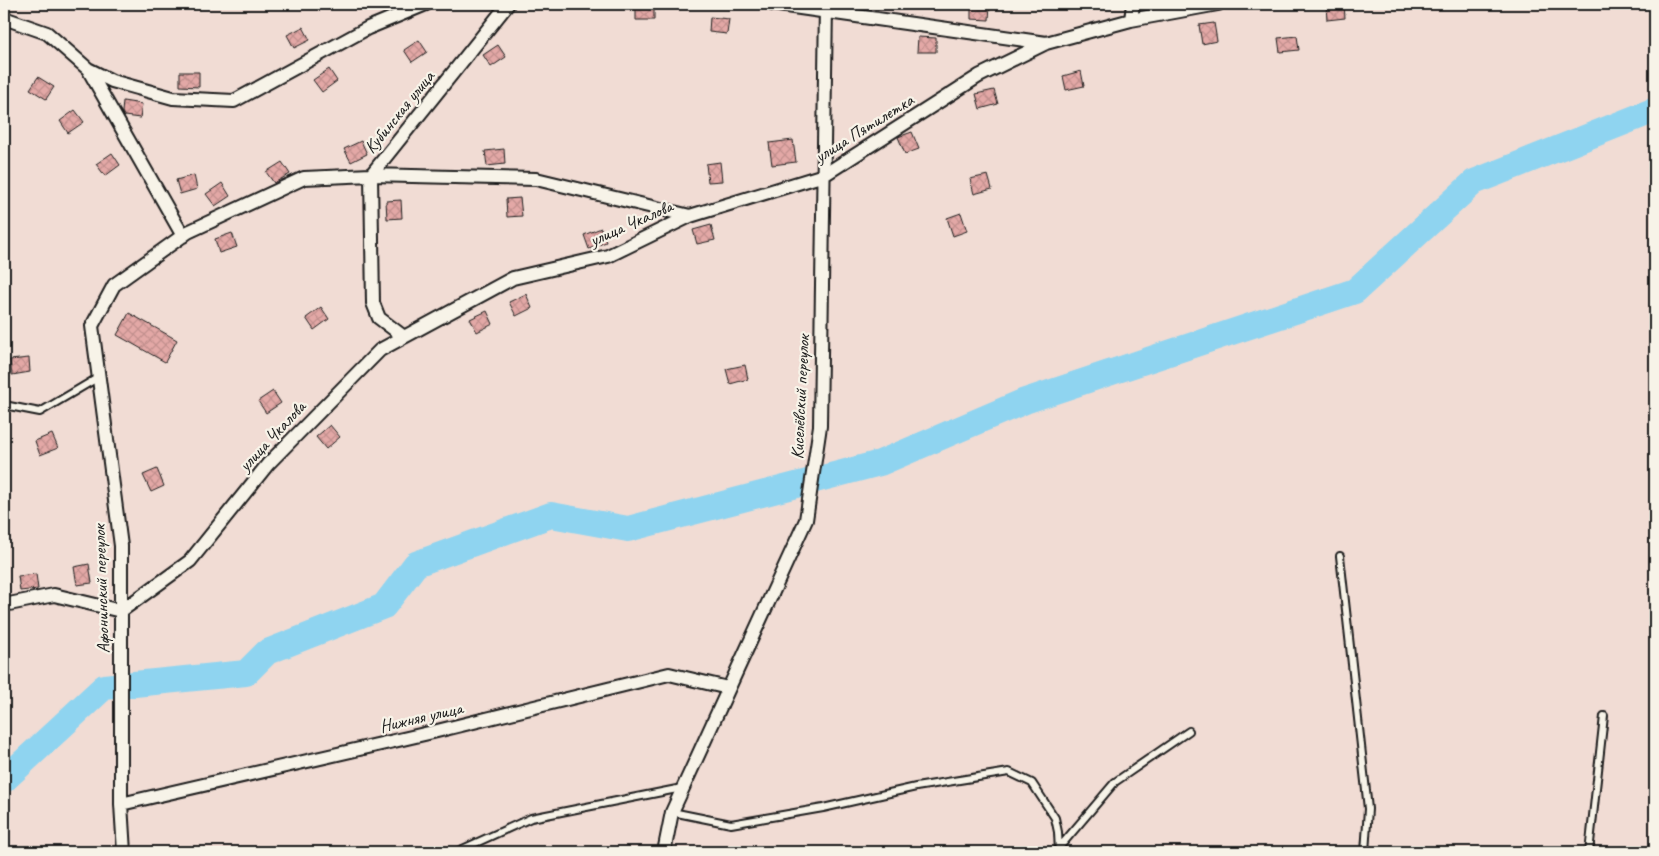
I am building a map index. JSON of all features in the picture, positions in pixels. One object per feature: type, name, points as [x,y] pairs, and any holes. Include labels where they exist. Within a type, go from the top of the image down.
[{"type":"street","points":[[4,18],[47,33],[88,69],[112,81],[173,98],[234,101],[368,28],[426,4]]},
{"type":"street","name":"Кубинская улица","points":[[404,337],[379,318],[373,303],[371,176],[508,4]]},
{"type":"street","name":"улица Пятилетка","points":[[772,4],[826,7],[1046,43]]},
{"type":"street","points":[[1131,20],[1133,4]]},
{"type":"street","name":"улица Пятилетка","points":[[690,216],[824,175],[979,76],[1046,43],[1131,20],[1218,4]]},
{"type":"street","name":"Киселёвский переулок","points":[[664,852],[672,812],[806,520],[820,426],[826,7]]},
{"type":"street","points":[[88,69],[182,236]]},
{"type":"street","name":"улица Чкалова","points":[[92,326],[114,284],[182,236],[304,178],[371,176],[536,180],[690,216]]},
{"type":"street","name":"улица Чкалова","points":[[121,610],[190,561],[268,464],[380,350],[513,278],[608,256],[690,216]]},
{"type":"street","name":"Афонинский переулок","points":[[92,326],[120,546],[121,804],[124,852]]},
{"type":"street","points":[[4,605],[54,595],[121,610]]},
{"type":"street","name":"Нижняя улица","points":[[121,804],[433,732],[669,674],[728,688]]},
{"type":"lane","points":[[4,405],[40,412],[99,377]]},
{"type":"lane","points":[[1340,556],[1368,809],[1365,852]]},
{"type":"lane","points":[[1588,852],[1604,716]]},
{"type":"lane","points":[[1058,851],[1115,782],[1189,732]]},
{"type":"lane","points":[[672,812],[731,824],[823,808],[916,787],[1010,772],[1032,783],[1054,818],[1058,851]]},
{"type":"lane","points":[[456,852],[531,818],[683,788]]},
{"type":"building","points":[[1344,4],[1345,18],[1327,20],[1326,5]]},
{"type":"building","points":[[636,5],[654,5],[654,20],[636,20]]},
{"type":"building","points":[[971,5],[990,5],[989,20],[971,19]]},
{"type":"building","points":[[710,17],[729,19],[727,34],[709,32]]},
{"type":"building","points":[[1214,23],[1217,41],[1202,44],[1199,25]]},
{"type":"building","points":[[303,27],[310,40],[294,48],[287,35]]},
{"type":"building","points":[[1297,36],[1299,50],[1280,52],[1278,38]]},
{"type":"building","points":[[918,37],[936,38],[936,52],[917,52]]},
{"type":"building","points":[[419,40],[427,52],[412,62],[404,50]]},
{"type":"building","points":[[498,45],[506,57],[491,67],[483,55]]},
{"type":"building","points":[[329,69],[337,81],[322,92],[313,80]]},
{"type":"building","points":[[1081,71],[1084,86],[1066,90],[1063,76]]},
{"type":"building","points":[[180,72],[199,72],[199,87],[180,86]]},
{"type":"building","points":[[38,77],[54,87],[46,99],[30,89]]},
{"type":"building","points":[[994,90],[998,104],[980,109],[976,94]]},
{"type":"building","points":[[123,101],[142,104],[140,118],[124,116],[122,112]]},
{"type":"building","points":[[75,110],[84,122],[68,133],[60,121]]},
{"type":"building","points":[[912,132],[919,149],[905,154],[898,137]]},
{"type":"building","points":[[793,140],[796,162],[772,165],[769,143]]},
{"type":"building","points":[[361,141],[367,154],[351,162],[344,149]]},
{"type":"building","points":[[504,149],[505,164],[487,166],[485,151]]},
{"type":"building","points":[[112,153],[120,165],[105,176],[96,164]]},
{"type":"building","points":[[282,162],[290,174],[274,183],[266,172]]},
{"type":"building","points":[[720,162],[722,181],[708,182],[706,164]]},
{"type":"building","points":[[194,175],[197,189],[180,194],[176,180]]},
{"type":"building","points":[[988,175],[992,189],[974,194],[970,179]]},
{"type":"building","points":[[222,183],[230,196],[215,206],[206,194]]},
{"type":"building","points":[[520,198],[522,216],[507,217],[506,199]]},
{"type":"building","points":[[401,200],[402,218],[387,219],[386,201]]},
{"type":"building","points":[[961,213],[967,231],[953,236],[947,218]]},
{"type":"building","points":[[711,225],[715,240],[697,244],[693,230]]},
{"type":"building","points":[[601,228],[606,242],[589,249],[584,235]]},
{"type":"building","points":[[232,233],[237,247],[219,253],[215,239]]},
{"type":"building","points":[[526,294],[532,308],[516,316],[509,302]]},
{"type":"building","points":[[321,307],[329,319],[314,330],[306,318]]},
{"type":"building","points":[[487,311],[493,324],[477,332],[470,319]]},
{"type":"building","points":[[129,313],[177,340],[165,362],[117,335]]},
{"type":"building","points":[[29,358],[30,372],[12,375],[10,360]]},
{"type":"building","points":[[745,365],[748,379],[730,384],[726,369]]},
{"type":"building","points":[[273,391],[281,403],[266,413],[258,401]]},
{"type":"building","points":[[330,425],[340,437],[326,449],[316,437]]},
{"type":"building","points":[[52,434],[58,448],[40,455],[35,441]]},
{"type":"building","points":[[157,469],[164,486],[151,492],[143,475]]},
{"type":"building","points":[[89,564],[92,583],[77,585],[74,567]]},
{"type":"building","points":[[36,574],[38,589],[20,591],[18,576]]},
{"type":"waterway","points":[[4,780],[104,687],[246,673],[267,652],[384,606],[416,564],[551,515],[628,529],[880,463],[1025,401],[1355,291],[1474,182],[1655,110]]}]
